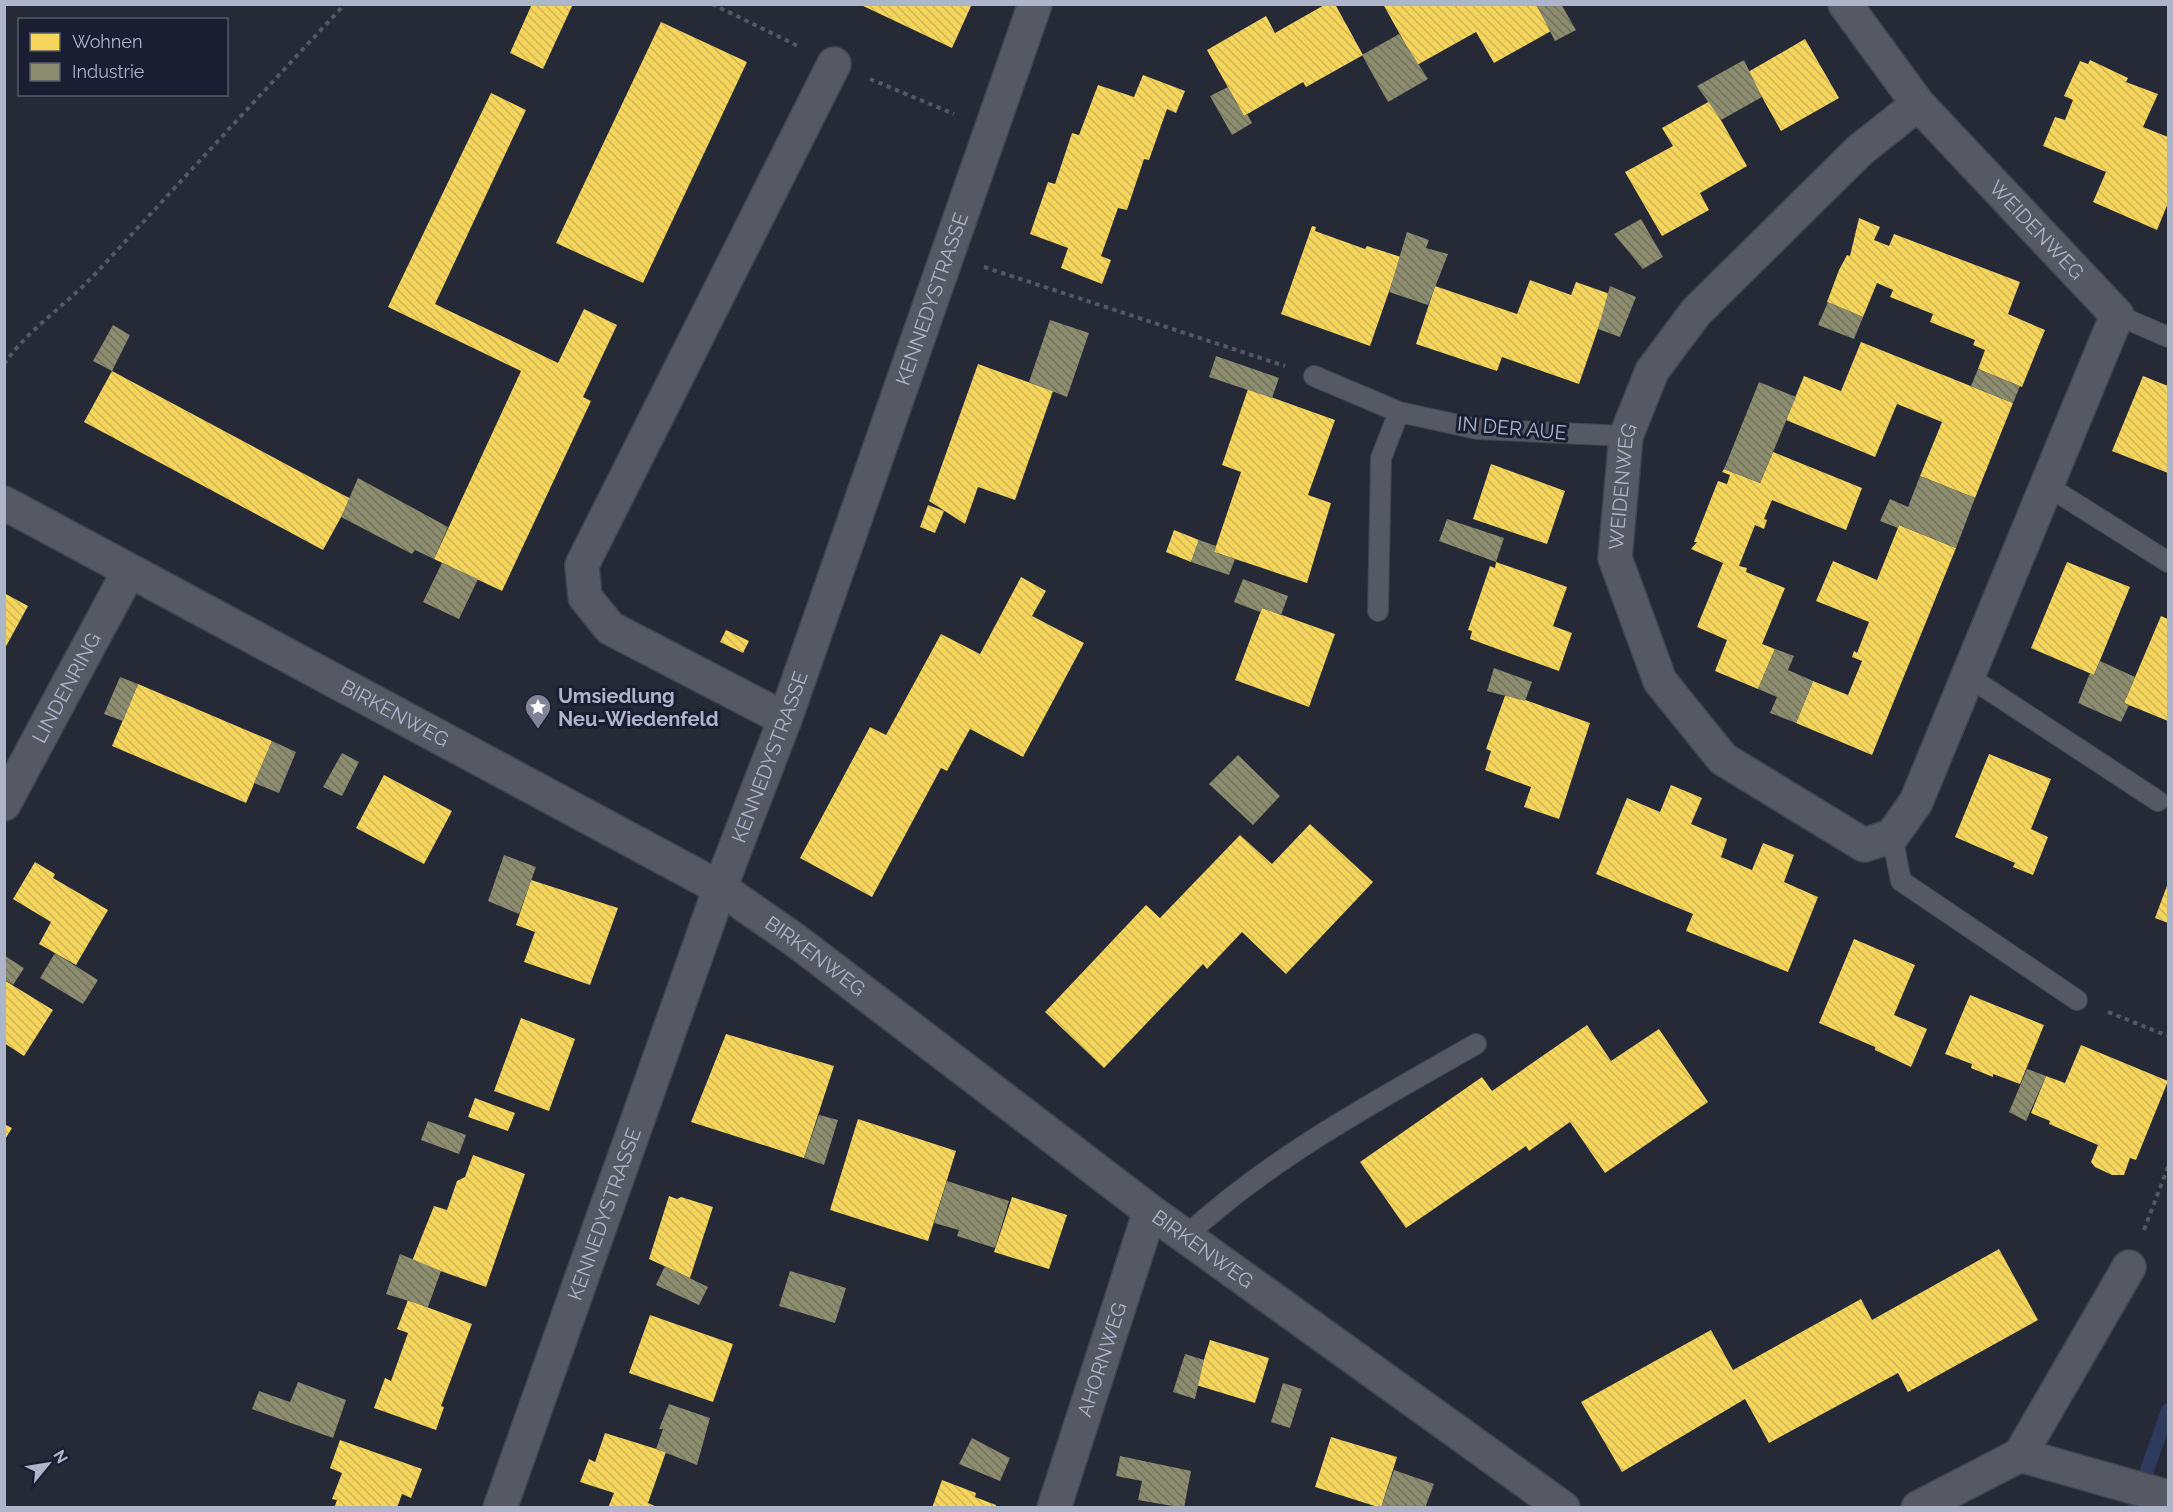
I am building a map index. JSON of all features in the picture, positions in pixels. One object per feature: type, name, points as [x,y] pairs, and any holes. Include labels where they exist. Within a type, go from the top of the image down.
[{"type":"street","name":"KENNEDYSTRASSE","points":[[500,1508],[720,888],[785,719],[1035,4]]},
{"type":"street","name":"WEIDENWEG","points":[[1845,4],[1918,104],[2117,315]]},
{"type":"street","points":[[785,719],[610,628],[585,597],[582,565],[834,64]]},
{"type":"street","name":"WEIDENWEG","points":[[1892,836],[1864,845],[1723,759],[1660,681],[1615,558],[1626,436],[1652,371],[1696,312],[1860,150],[1918,104]]},
{"type":"street","points":[[1892,836],[1916,802],[2117,315]]},
{"type":"street","name":"BIRKENWEG","points":[[4,503],[720,888],[804,947],[1185,1237],[1563,1508]]},
{"type":"street","name":"LINDENRING","points":[[4,804],[129,570]]},
{"type":"street","name":"AHORNWEG","points":[[1054,1508],[1150,1211]]},
{"type":"street","points":[[1918,1508],[2020,1455],[2129,1267]]},
{"type":"street","points":[[2020,1455],[2169,1497]]},
{"type":"lane","name":"WEIDENWEG","points":[[2117,315],[2169,336]]},
{"type":"lane","name":"IN DER AUE","points":[[1314,376],[1399,412],[1477,429],[1626,436]]},
{"type":"lane","points":[[1378,611],[1381,459],[1399,412]]},
{"type":"lane","points":[[2046,485],[2169,562]]},
{"type":"lane","points":[[1969,677],[2158,801]]},
{"type":"lane","points":[[1892,836],[1901,881],[2077,1000]]},
{"type":"lane","points":[[1185,1237],[1224,1200],[1302,1145],[1476,1044]]},
{"type":"path","points":[[4,364],[19,343],[96,274],[170,190],[345,4]]},
{"type":"path","points":[[712,4],[834,64],[990,129]]},
{"type":"path","points":[[947,254],[1314,376]]},
{"type":"path","points":[[2077,1000],[2169,1036]]},
{"type":"path","points":[[2129,1267],[2169,1167]]},
{"type":"building: Wohnen","points":[[532,4],[573,4],[543,69],[510,53]]},
{"type":"building: Wohnen","points":[[859,4],[972,4],[952,48]]},
{"type":"building: Wohnen","points":[[1326,4],[1335,4],[1363,55],[1306,87],[1303,82],[1244,116],[1207,50],[1266,16],[1275,33]]},
{"type":"building: Wohnen","points":[[1383,4],[1536,4],[1551,31],[1494,63],[1476,32],[1417,65]]},
{"type":"building: Wohnen","points":[[661,22],[747,62],[643,283],[556,243]]},
{"type":"building: Wohnen","points":[[1805,39],[1839,98],[1781,131],[1748,72]]},
{"type":"building: Wohnen","points":[[2090,60],[2128,78],[2126,82],[2158,94],[2143,127],[2168,137],[2168,203],[2157,230],[2093,202],[2106,172],[2043,146],[2055,117],[2065,120],[2073,100],[2064,96],[2080,61],[2088,64]]},
{"type":"building: Wohnen","points":[[1143,75],[1185,91],[1176,113],[1167,109],[1149,160],[1144,159],[1127,210],[1118,208],[1101,256],[1111,260],[1102,284],[1061,268],[1068,248],[1030,234],[1048,182],[1055,184],[1072,133],[1079,135],[1098,85],[1134,97]]},
{"type":"building: Wohnen","points":[[491,93],[526,110],[435,304],[558,363],[584,309],[617,325],[583,397],[591,401],[502,591],[434,559],[521,371],[388,307]]},
{"type":"building: Wohnen","points":[[1710,101],[1747,166],[1700,193],[1709,210],[1662,236],[1625,172],[1673,146],[1662,128]]},
{"type":"building: Wohnen","points":[[1859,218],[1880,227],[1874,240],[1889,246],[1894,234],[2020,282],[2008,314],[2045,330],[2022,387],[1978,369],[1985,350],[1973,345],[1975,340],[1930,322],[1933,314],[1890,297],[1893,290],[1877,283],[1863,317],[1827,302],[1839,270],[1847,255],[1850,256]]},
{"type":"building: Wohnen","points":[[1312,226],[1316,227],[1315,231],[1365,249],[1367,246],[1401,257],[1370,346],[1281,314]]},
{"type":"building: Wohnen","points":[[1530,280],[1571,295],[1576,282],[1610,294],[1579,384],[1502,357],[1497,371],[1416,344],[1435,286],[1517,314]]},
{"type":"building: Wohnen","points":[[1861,342],[2013,403],[1975,498],[1920,476],[1942,422],[1897,404],[1875,457],[1786,420],[1804,376],[1841,391]]},
{"type":"building: Wohnen","points":[[978,364],[1053,391],[1015,500],[978,487],[965,524],[929,501]]},
{"type":"building: Wohnen","points":[[112,371],[351,499],[323,550],[84,422]]},
{"type":"building: Wohnen","points":[[2143,376],[2168,386],[2168,473],[2112,451]]},
{"type":"building: Wohnen","points":[[1248,389],[1335,420],[1308,495],[1331,503],[1307,583],[1214,552],[1241,472],[1222,465]]},
{"type":"building: Wohnen","points":[[1773,452],[1862,488],[1846,530],[1772,500],[1764,519],[1767,520],[1764,529],[1755,525],[1739,566],[1747,568],[1746,572],[1785,588],[1762,644],[1775,649],[1758,689],[1715,671],[1727,640],[1697,627],[1723,563],[1691,549],[1697,542],[1694,542],[1718,481],[1727,484],[1730,475],[1722,472],[1724,469],[1760,483]]},
{"type":"building: Wohnen","points":[[1491,464],[1565,491],[1547,544],[1473,519]]},
{"type":"building: Wohnen","points":[[928,505],[944,511],[935,533],[920,527]]},
{"type":"building: Wohnen","points":[[1899,525],[1956,548],[1872,755],[1796,723],[1813,681],[1848,695],[1862,661],[1852,657],[1854,651],[1857,653],[1869,622],[1816,601],[1833,561],[1877,580]]},
{"type":"building: Wohnen","points":[[1174,530],[1199,540],[1191,562],[1166,552]]},
{"type":"building: Wohnen","points":[[1496,562],[1567,587],[1553,626],[1572,633],[1559,671],[1470,639],[1472,631],[1468,630],[1490,566],[1495,568]]},
{"type":"building: Wohnen","points":[[2067,562],[2130,587],[2094,675],[2031,648]]},
{"type":"building: Wohnen","points":[[1021,577],[1046,591],[1032,616],[1084,643],[1023,757],[970,729],[947,771],[941,768],[872,897],[800,858],[870,727],[886,735],[941,634],[980,654]]},
{"type":"building: Wohnen","points":[[4,593],[28,606],[4,650]]},
{"type":"building: Wohnen","points":[[1262,608],[1335,634],[1309,707],[1235,680]]},
{"type":"building: Wohnen","points":[[2161,616],[2168,619],[2168,721],[2124,703]]},
{"type":"building: Wohnen","points":[[726,630],[749,641],[743,653],[720,642]]},
{"type":"building: Wohnen","points":[[138,684],[272,741],[246,803],[112,746]]},
{"type":"building: Wohnen","points":[[1506,693],[1590,723],[1559,819],[1524,807],[1531,787],[1485,770],[1491,751],[1486,749]]},
{"type":"building: Wohnen","points":[[1989,754],[2051,779],[2031,829],[2048,837],[2033,875],[2013,867],[2015,863],[1955,837]]},
{"type":"building: Wohnen","points":[[384,775],[452,811],[424,864],[356,828]]},
{"type":"building: Wohnen","points":[[1671,785],[1702,798],[1691,824],[1727,839],[1721,857],[1752,870],[1763,843],[1794,855],[1784,882],[1818,897],[1788,972],[1686,931],[1693,914],[1596,874],[1627,798],[1660,812]]},
{"type":"building: Wohnen","points":[[1310,824],[1373,882],[1286,974],[1242,932],[1207,969],[1203,964],[1104,1068],[1045,1012],[1146,905],[1160,918],[1240,835],[1272,864]]},
{"type":"building: Wohnen","points":[[35,862],[55,874],[53,878],[108,910],[76,965],[39,944],[51,922],[13,899]]},
{"type":"building: Wohnen","points":[[531,880],[618,908],[590,985],[524,962],[535,932],[516,925]]},
{"type":"building: Wohnen","points":[[2168,883],[2168,923],[2155,918]]},
{"type":"building: Wohnen","points":[[1854,939],[1915,965],[1894,1015],[1927,1029],[1911,1067],[1875,1050],[1875,1047],[1819,1023]]},
{"type":"building: Wohnen","points":[[4,980],[53,1010],[24,1056],[4,1043]]},
{"type":"building: Wohnen","points":[[1970,995],[2044,1025],[2020,1084],[1993,1074],[1993,1077],[1971,1068],[1972,1064],[1945,1054]]},
{"type":"building: Wohnen","points":[[521,1018],[575,1039],[549,1111],[494,1091]]},
{"type":"building: Wohnen","points":[[1587,1025],[1611,1061],[1659,1029],[1708,1102],[1605,1173],[1570,1122],[1529,1151],[1526,1146],[1406,1228],[1360,1162],[1482,1077],[1492,1091]]},
{"type":"building: Wohnen","points":[[726,1034],[834,1066],[804,1158],[691,1122]]},
{"type":"building: Wohnen","points":[[2081,1045],[2168,1081],[2136,1160],[2130,1158],[2124,1175],[2112,1175],[2095,1167],[2091,1162],[2098,1145],[2049,1124],[2050,1121],[2031,1113],[2046,1076],[2065,1083]]},
{"type":"building: Wohnen","points":[[475,1098],[515,1113],[508,1131],[468,1117]]},
{"type":"building: Wohnen","points":[[858,1119],[956,1151],[928,1241],[830,1210]]},
{"type":"building: Wohnen","points":[[4,1124],[12,1128],[4,1141]]},
{"type":"building: Wohnen","points":[[473,1155],[525,1174],[486,1287],[412,1261],[434,1206],[447,1210],[457,1181],[465,1177]]},
{"type":"building: Wohnen","points":[[669,1196],[677,1199],[681,1197],[713,1207],[690,1278],[649,1259]]},
{"type":"building: Wohnen","points":[[1012,1197],[1067,1215],[1049,1269],[994,1252]]},
{"type":"building: Wohnen","points":[[1999,1249],[2038,1320],[1908,1392],[1898,1373],[1769,1443],[1745,1399],[1622,1472],[1581,1402],[1711,1330],[1733,1370],[1861,1299],[1872,1320]]},
{"type":"building: Wohnen","points":[[408,1300],[472,1324],[441,1406],[444,1407],[436,1430],[374,1408],[385,1378],[391,1381],[408,1333],[397,1329]]},
{"type":"building: Wohnen","points":[[650,1315],[733,1344],[713,1402],[629,1373]]},
{"type":"building: Wohnen","points":[[1210,1340],[1269,1358],[1255,1403],[1196,1385]]},
{"type":"building: Wohnen","points":[[605,1433],[666,1452],[648,1503],[659,1508],[608,1508],[614,1493],[580,1482],[589,1459],[595,1462]]},
{"type":"building: Wohnen","points":[[1331,1437],[1397,1457],[1381,1508],[1315,1487]]},
{"type":"building: Wohnen","points":[[340,1440],[422,1469],[411,1498],[402,1494],[397,1508],[334,1508],[337,1500],[332,1499],[342,1473],[330,1468]]},
{"type":"building: Wohnen","points":[[942,1480],[976,1493],[975,1497],[996,1505],[995,1508],[932,1508]]},
{"type":"building: Industrie","points":[[1536,4],[1561,4],[1576,30],[1555,41]]},
{"type":"building: Industrie","points":[[1399,34],[1428,79],[1388,102],[1362,55]]},
{"type":"building: Industrie","points":[[1744,60],[1762,97],[1721,120],[1697,86]]},
{"type":"building: Industrie","points":[[1228,87],[1244,116],[1247,114],[1252,123],[1232,135],[1210,96]]},
{"type":"building: Industrie","points":[[1641,219],[1663,257],[1643,269],[1614,234]]},
{"type":"building: Industrie","points":[[1407,232],[1429,240],[1426,248],[1448,254],[1428,305],[1389,292]]},
{"type":"building: Industrie","points":[[1610,286],[1636,297],[1620,337],[1598,329]]},
{"type":"building: Industrie","points":[[1828,302],[1863,317],[1854,339],[1818,325]]},
{"type":"building: Industrie","points":[[1050,320],[1089,333],[1067,397],[1029,382]]},
{"type":"building: Industrie","points":[[113,325],[130,335],[112,371],[93,361]]},
{"type":"building: Industrie","points":[[1216,356],[1279,378],[1272,398],[1209,377]]},
{"type":"building: Industrie","points":[[1978,369],[2020,386],[2013,403],[1971,386]]},
{"type":"building: Industrie","points":[[1759,382],[1796,397],[1760,483],[1724,469]]},
{"type":"building: Industrie","points":[[1920,476],[1975,498],[1956,548],[1899,525],[1898,528],[1880,521],[1890,499],[1908,507]]},
{"type":"building: Industrie","points":[[358,478],[448,527],[434,559],[415,550],[412,554],[341,517]]},
{"type":"building: Industrie","points":[[1447,519],[1504,538],[1496,562],[1439,541]]},
{"type":"building: Industrie","points":[[1199,540],[1216,546],[1214,552],[1235,559],[1229,575],[1191,562]]},
{"type":"building: Industrie","points":[[442,563],[478,579],[459,619],[423,602]]},
{"type":"building: Industrie","points":[[1243,579],[1288,596],[1281,615],[1262,608],[1260,612],[1234,602]]},
{"type":"building: Industrie","points":[[1775,649],[1794,656],[1788,670],[1813,681],[1796,723],[1770,713],[1777,697],[1758,689]]},
{"type":"building: Industrie","points":[[2100,661],[2135,677],[2124,703],[2129,705],[2121,722],[2078,703],[2090,673],[2094,675]]},
{"type":"building: Industrie","points":[[1494,668],[1532,682],[1525,701],[1487,691]]},
{"type":"building: Industrie","points":[[120,677],[138,684],[123,721],[104,714]]},
{"type":"building: Industrie","points":[[272,741],[296,752],[279,793],[254,783]]},
{"type":"building: Industrie","points":[[342,753],[359,762],[342,796],[323,787]]},
{"type":"building: Industrie","points":[[1238,755],[1280,796],[1253,825],[1209,784]]},
{"type":"building: Industrie","points":[[504,855],[536,867],[519,914],[488,901]]},
{"type":"building: Industrie","points":[[55,953],[98,980],[83,1004],[40,978]]},
{"type":"building: Industrie","points":[[5,956],[24,968],[13,985],[5,980]]},
{"type":"building: Industrie","points":[[2027,1069],[2046,1076],[2026,1121],[2009,1112]]},
{"type":"building: Industrie","points":[[819,1115],[838,1120],[824,1165],[804,1158]]},
{"type":"building: Industrie","points":[[428,1121],[466,1135],[459,1154],[421,1140]]},
{"type":"building: Industrie","points":[[947,1181],[1009,1201],[995,1248],[957,1236],[959,1230],[934,1223]]},
{"type":"building: Industrie","points":[[400,1254],[441,1271],[428,1307],[386,1294]]},
{"type":"building: Industrie","points":[[665,1266],[708,1287],[699,1305],[656,1285]]},
{"type":"building: Industrie","points":[[790,1271],[846,1288],[835,1323],[779,1306]]},
{"type":"building: Industrie","points":[[1185,1354],[1204,1360],[1195,1399],[1173,1392]]},
{"type":"building: Industrie","points":[[298,1382],[346,1400],[333,1438],[252,1409],[259,1391],[290,1402]]},
{"type":"building: Industrie","points":[[1283,1383],[1302,1389],[1290,1428],[1271,1422]]},
{"type":"building: Industrie","points":[[669,1404],[710,1418],[697,1465],[656,1449],[663,1429],[659,1429]]},
{"type":"building: Industrie","points":[[972,1438],[1010,1458],[1000,1481],[959,1464]]},
{"type":"building: Industrie","points":[[1120,1456],[1191,1471],[1184,1508],[1138,1500],[1142,1481],[1116,1476]]},
{"type":"building: Industrie","points":[[1394,1470],[1434,1484],[1425,1508],[1381,1508]]},
{"type":"waterway","points":[[2134,1508],[2168,1410]]},
{"type":"place","name":"Umsiedlung Neu-Wiedenfeld","points":[[538,730]]}]
